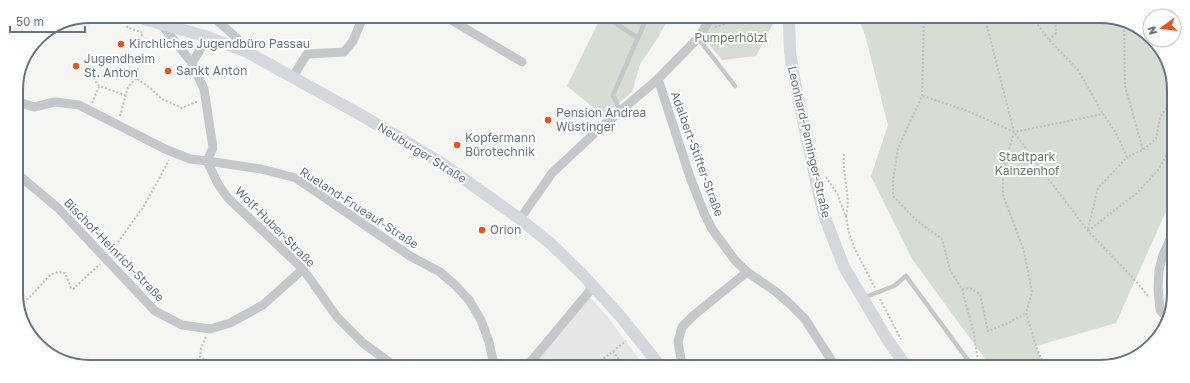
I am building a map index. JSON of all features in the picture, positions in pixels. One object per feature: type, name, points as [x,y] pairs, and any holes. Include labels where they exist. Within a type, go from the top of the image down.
[{"type":"street","points":[[23,103],[34,107],[55,102],[79,105],[165,149],[190,159],[207,161],[213,148],[204,89],[192,63],[164,23]]},
{"type":"street","name":"Neuburger Straße","points":[[169,23],[247,52],[361,115],[443,164],[520,219],[550,243],[594,286],[655,360]]},
{"type":"street","points":[[220,23],[239,40],[247,52]]},
{"type":"street","points":[[292,78],[307,54],[344,52],[353,41],[360,23]]},
{"type":"street","points":[[456,23],[522,62]]},
{"type":"street","points":[[520,219],[552,173],[598,130],[658,79],[698,38],[708,23]]},
{"type":"street","name":"Leonhard-Paminger-Straße","points":[[789,23],[790,52],[794,78],[825,218],[844,267],[887,340],[902,360]]},
{"type":"street","points":[[192,63],[208,37]]},
{"type":"street","name":"Adalbert-Stifter-Straße","points":[[658,79],[690,177],[704,213],[721,242],[734,259],[747,272],[775,291],[805,319],[831,360]]},
{"type":"street","name":"Wolf-Huber-Straße","points":[[207,161],[218,184],[228,198],[303,269],[337,317],[363,343],[386,360]]},
{"type":"street","name":"Rueland-Frueauf-Straße","points":[[207,161],[261,169],[296,178],[410,256],[440,272],[469,300],[481,320],[489,342],[493,360]]},
{"type":"street","name":"Bischof-Heinrich-Straße","points":[[23,179],[58,208],[103,262],[155,311],[182,325],[210,329],[230,323],[263,305],[303,269]]},
{"type":"street","points":[[1164,314],[1160,310],[1158,287],[1159,270],[1167,246]]},
{"type":"street","points":[[681,360],[678,337],[682,328],[694,316],[747,272]]},
{"type":"street","points":[[533,360],[594,286]]},
{"type":"lane","points":[[615,23],[638,38]]},
{"type":"lane","points":[[620,111],[613,95],[644,23]]},
{"type":"lane","points":[[698,38],[735,86]]},
{"type":"lane","points":[[863,298],[894,286],[906,276],[968,360]]},
{"type":"path","points":[[129,23],[127,27],[143,33],[137,47]]},
{"type":"path","points":[[206,23],[216,26],[220,23]]},
{"type":"path","points":[[711,23],[716,28],[730,23]]},
{"type":"path","points":[[924,23],[922,96],[898,148],[893,181],[893,196],[917,221],[942,239],[950,270],[962,290],[974,334],[979,360]]},
{"type":"path","points":[[986,23],[1014,132],[1088,231],[1133,278],[1160,310]]},
{"type":"path","points":[[1037,23],[1049,40],[1078,70],[1103,114],[1116,133],[1127,158]]},
{"type":"path","points":[[1049,40],[1056,33],[1055,23]]},
{"type":"path","points":[[1124,28],[1125,86],[1143,150]]},
{"type":"path","points":[[117,124],[128,87],[136,78],[138,68]]},
{"type":"path","points":[[86,76],[91,75],[100,86],[125,95]]},
{"type":"path","points":[[136,78],[149,87],[162,100],[173,105],[182,108],[193,103],[200,102],[207,105]]},
{"type":"path","points":[[92,102],[100,86]]},
{"type":"path","points":[[922,96],[968,112],[1014,132],[1103,114]]},
{"type":"path","points":[[1088,231],[1098,188],[1127,158],[1143,150],[1156,139],[1160,117],[1167,108]]},
{"type":"path","points":[[1014,132],[1003,171],[1003,195],[1024,251],[1032,292],[1026,313],[1042,360]]},
{"type":"path","points":[[24,302],[54,273],[63,271],[67,276],[71,288],[73,289],[103,262],[144,206],[173,152]]},
{"type":"path","points":[[844,154],[843,163],[848,207],[846,217]]},
{"type":"path","points":[[1088,231],[1137,193],[1158,170],[1167,155]]},
{"type":"path","points":[[837,193],[846,217],[849,233],[855,249],[903,342]]},
{"type":"path","points":[[962,290],[970,288],[980,294],[988,331],[1006,324],[1026,313]]},
{"type":"path","points":[[204,360],[200,357],[201,348],[210,329]]},
{"type":"path","points":[[602,360],[628,340]]},
{"type":"path","points":[[613,351],[619,360]]},
{"type":"shaded area","points":[[587,294],[607,316],[640,360],[533,360]]},
{"type":"green space","points":[[598,23],[666,23],[640,64],[632,92],[604,116],[567,86]]},
{"type":"green space","name":"Pumperhölzl","points":[[712,23],[773,23],[756,56],[722,60],[703,37]]},
{"type":"green space","name":"Stadtpark Kainzenhof","points":[[860,23],[1100,23],[1117,25],[1141,37],[1142,48],[1153,49],[1162,65],[1166,77],[1167,209],[1116,323],[1036,346],[1041,360],[986,360],[912,259],[871,176],[888,125],[865,35]]},
{"type":"place","name":"Kirchliches Jugendbüro Passau","points":[[121,44]]},
{"type":"place","name":"Jugendheim St. Anton","points":[[76,66]]},
{"type":"place","name":"Sankt Anton","points":[[168,71]]},
{"type":"place","name":"Pension Andrea Wüstinger","points":[[548,120]]},
{"type":"place","name":"Kopfermann Bürotechnik","points":[[457,145]]},
{"type":"place","name":"Orion","points":[[482,230]]}]
